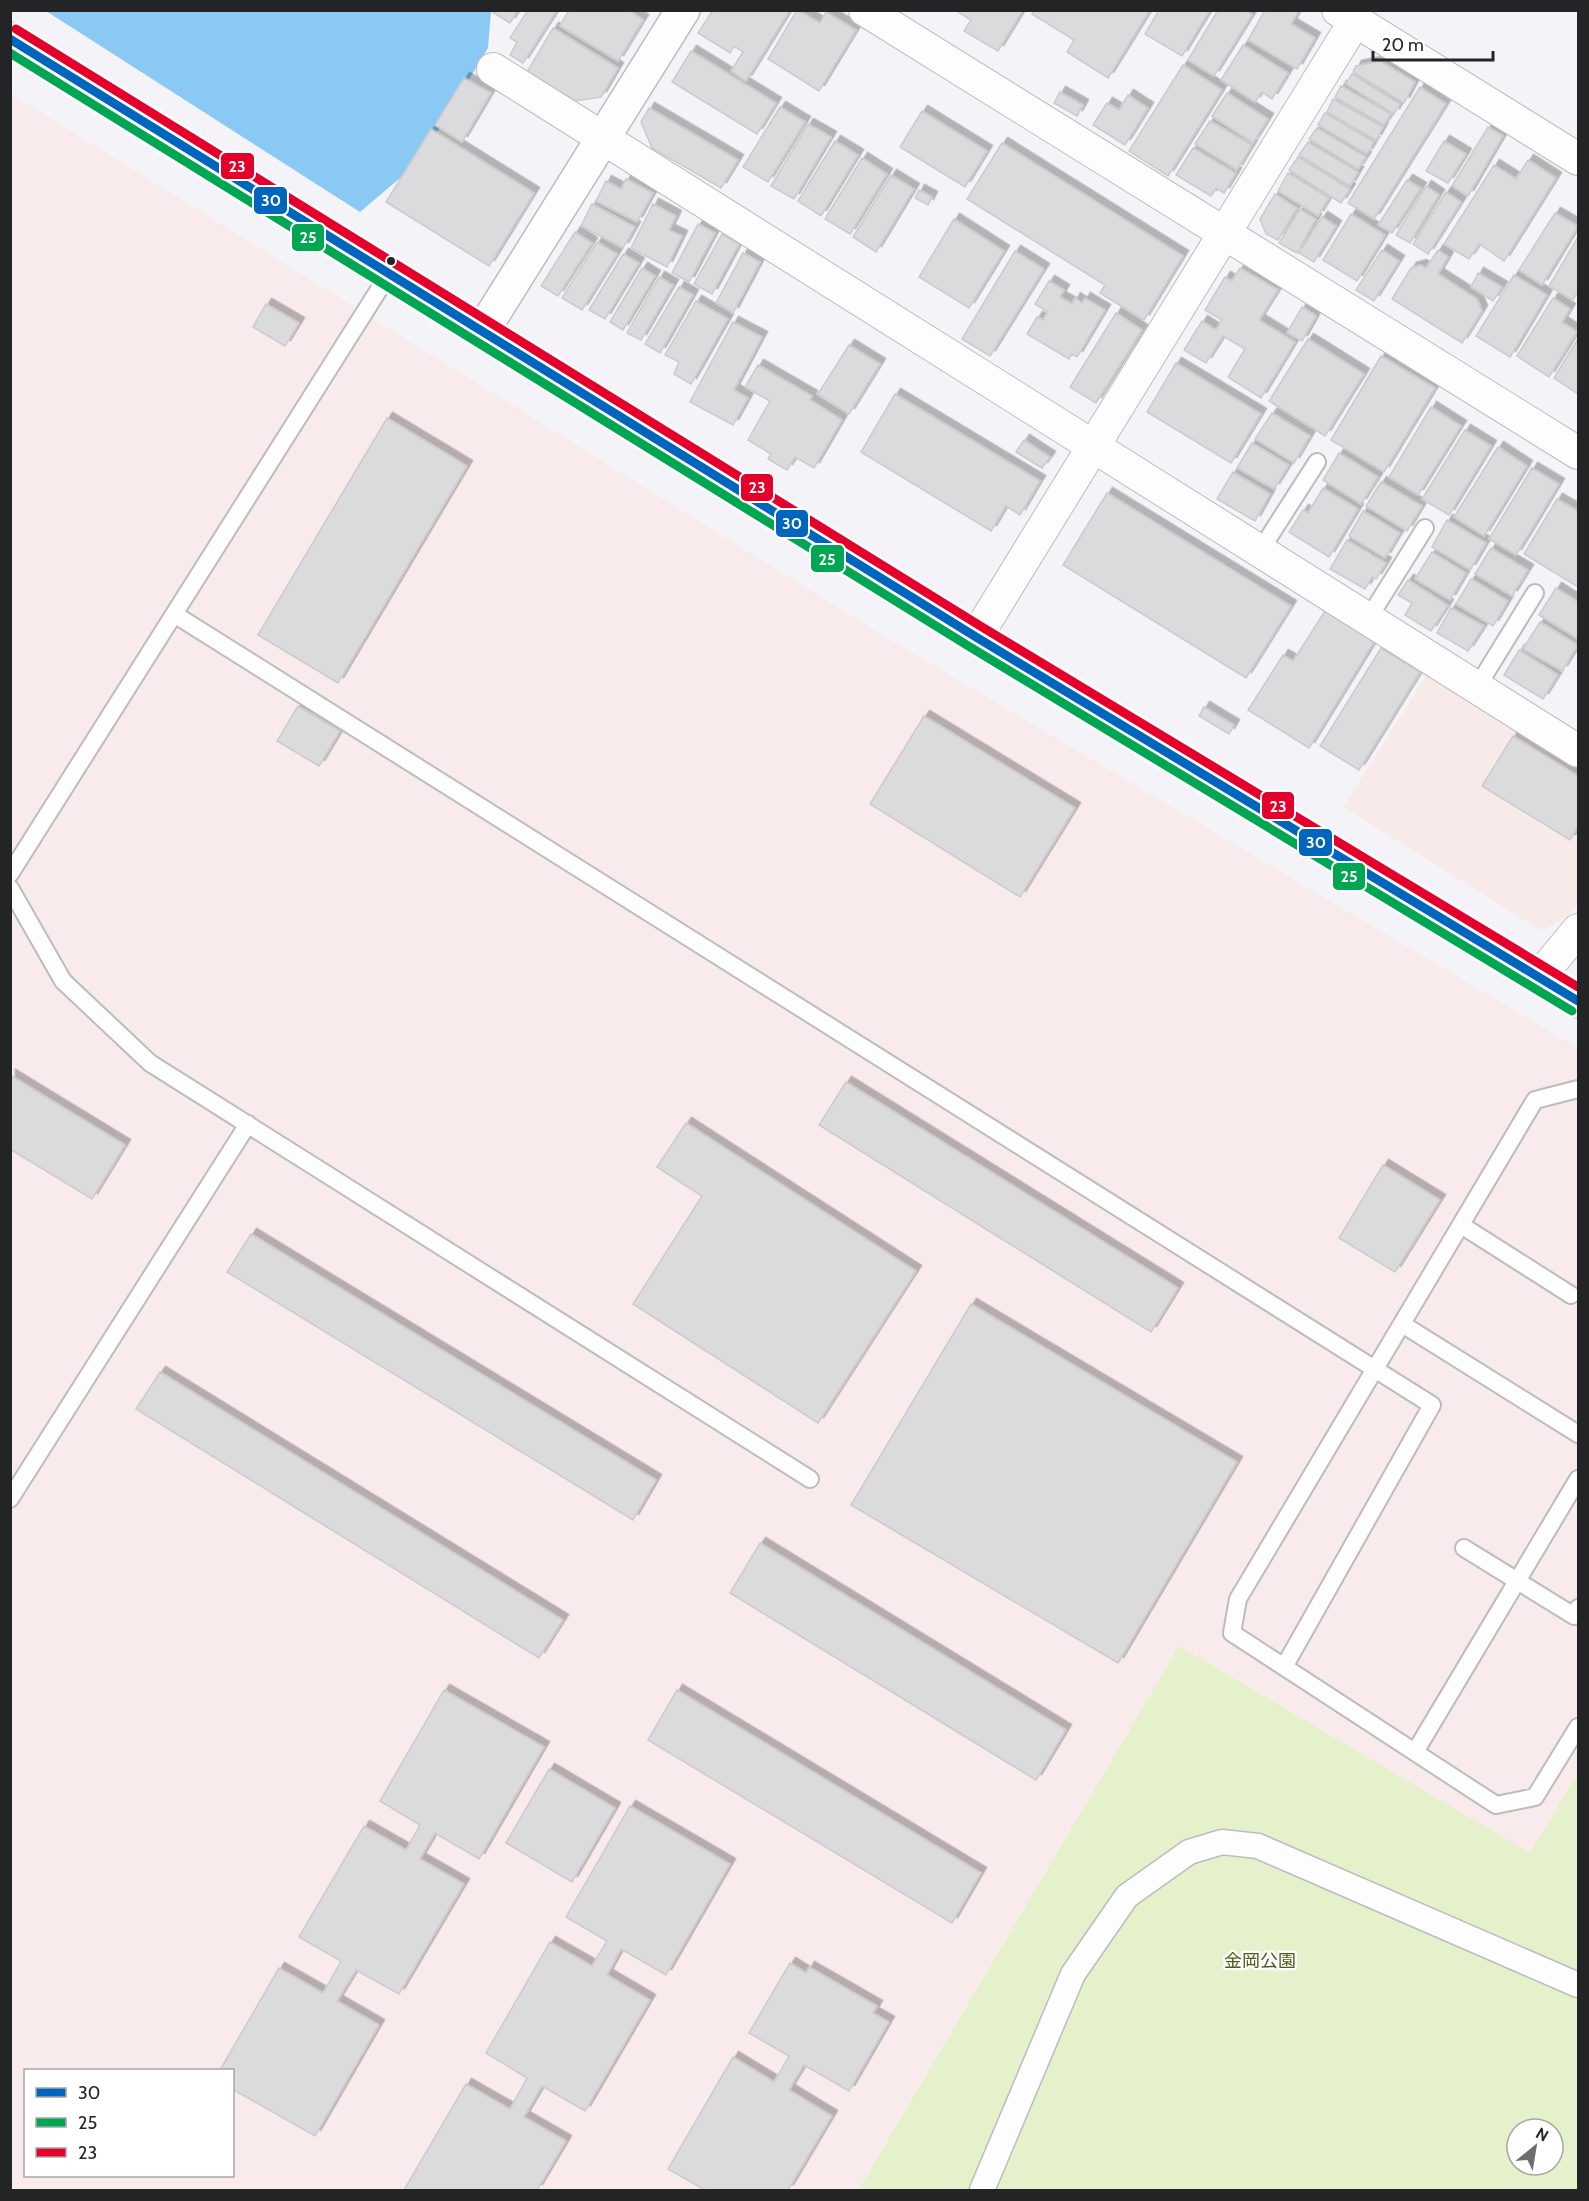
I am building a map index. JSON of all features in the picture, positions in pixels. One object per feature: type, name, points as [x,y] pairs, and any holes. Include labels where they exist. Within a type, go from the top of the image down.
[{"type":"main road","points":[[10,39],[390,272],[976,637],[1578,1001]]},
{"type":"street","points":[[483,330],[683,10]]},
{"type":"street","points":[[865,10],[1578,453]]},
{"type":"street","points":[[976,637],[1224,233],[1347,16],[1578,159]]},
{"type":"street","points":[[493,69],[1578,751]]},
{"type":"street","points":[[1539,977],[1578,930]]},
{"type":"street","points":[[982,2190],[1073,1974],[1127,1896],[1189,1852],[1222,1842],[1258,1846],[1578,1985]]},
{"type":"lane","points":[[10,874],[390,272]]},
{"type":"lane","points":[[1260,551],[1317,462]]},
{"type":"lane","points":[[1368,619],[1425,528]]},
{"type":"lane","points":[[1477,687],[1535,593]]},
{"type":"lane","points":[[174,614],[1374,1371],[1432,1405],[1284,1667]]},
{"type":"lane","points":[[10,888],[63,981],[150,1063],[810,1479]]},
{"type":"lane","points":[[1578,1089],[1535,1100],[1238,1599],[1232,1633],[1496,1805],[1535,1797],[1578,1727]]},
{"type":"lane","points":[[10,1499],[248,1124]]},
{"type":"lane","points":[[1461,1225],[1571,1295]]},
{"type":"lane","points":[[1402,1324],[1578,1434]]},
{"type":"lane","points":[[1415,1752],[1578,1479]]},
{"type":"lane","points":[[1464,1548],[1574,1616],[1578,1608]]},
{"type":"shaded area","points":[[10,93],[884,636],[1578,1048],[1578,1773],[1530,1853],[1179,1646],[857,2190],[11,2190]]},
{"type":"shaded area","points":[[1428,673],[1578,769],[1578,903],[1565,919],[1540,930],[1343,807]]},
{"type":"green space","name":"金岡公園","points":[[1179,1646],[1530,1853],[1578,1773],[1578,2190],[858,2190]]},
{"type":"water","points":[[46,11],[491,11],[488,48],[419,162],[360,212]]},
{"type":"building","points":[[489,10],[518,10],[510,23]]},
{"type":"building","points":[[528,10],[557,10],[523,63],[510,55],[517,42],[510,38]]},
{"type":"building","points":[[569,10],[628,10],[643,20],[618,61],[560,26]]},
{"type":"building","points":[[713,10],[790,10],[746,81],[731,71],[743,52],[734,46],[730,53],[698,33]]},
{"type":"building","points":[[797,10],[820,23],[826,12],[856,30],[819,91],[768,59]]},
{"type":"building","points":[[955,10],[1023,10],[998,51],[964,31],[971,20]]},
{"type":"building","points":[[1035,10],[1150,10],[1108,78],[1067,52],[1074,40],[1032,14]]},
{"type":"building","points":[[1159,10],[1210,10],[1182,56],[1145,34]]},
{"type":"building","points":[[1218,10],[1245,10],[1252,15],[1214,76],[1188,60]]},
{"type":"building","points":[[1265,10],[1296,10],[1298,12],[1291,24],[1315,38],[1297,69],[1248,40]]},
{"type":"building","points":[[553,28],[618,68],[601,97],[575,101],[527,72]]},
{"type":"building","points":[[1243,45],[1288,73],[1272,99],[1262,92],[1255,102],[1221,80]]},
{"type":"building","points":[[691,51],[776,103],[757,134],[672,82]]},
{"type":"building","points":[[1380,61],[1415,82],[1404,103],[1353,72],[1356,66]]},
{"type":"building","points":[[1183,65],[1222,90],[1168,176],[1129,151]]},
{"type":"building","points":[[1352,74],[1400,104],[1394,114],[1346,84]]},
{"type":"building","points":[[464,78],[491,93],[462,142],[435,125]]},
{"type":"building","points":[[1341,86],[1391,114],[1384,125],[1335,97]]},
{"type":"building","points":[[1420,87],[1446,104],[1374,219],[1348,203]]},
{"type":"building","points":[[1060,92],[1083,105],[1077,116],[1054,103]]},
{"type":"building","points":[[1227,93],[1268,119],[1253,143],[1212,116]]},
{"type":"building","points":[[1128,95],[1148,108],[1125,145],[1093,125],[1107,103],[1119,110]]},
{"type":"building","points":[[1333,99],[1383,127],[1376,140],[1327,112]]},
{"type":"building","points":[[780,107],[805,122],[768,182],[743,167]]},
{"type":"building","points":[[649,108],[738,160],[721,188],[652,148],[641,122]]},
{"type":"building","points":[[922,111],[987,151],[965,187],[900,147]]},
{"type":"building","points":[[1325,113],[1374,142],[1367,154],[1318,125]]},
{"type":"building","points":[[1210,121],[1252,145],[1237,170],[1195,144]]},
{"type":"building","points":[[808,124],[831,137],[794,199],[771,186]]},
{"type":"building","points":[[1488,127],[1503,136],[1468,196],[1452,186]]},
{"type":"building","points":[[1317,128],[1366,157],[1358,169],[1309,139]]},
{"type":"building","points":[[431,129],[534,193],[489,266],[386,202]]},
{"type":"building","points":[[835,141],[858,155],[821,216],[798,201]]},
{"type":"building","points":[[1444,141],[1466,154],[1448,183],[1426,171]]},
{"type":"building","points":[[1308,142],[1358,172],[1350,186],[1299,155]]},
{"type":"building","points":[[1002,143],[1183,256],[1144,320],[1100,293],[1105,285],[967,199]]},
{"type":"building","points":[[1193,148],[1236,173],[1224,193],[1216,188],[1211,196],[1176,175]]},
{"type":"building","points":[[1298,157],[1350,189],[1341,203],[1289,170]]},
{"type":"building","points":[[862,158],[887,174],[850,234],[825,219]]},
{"type":"building","points":[[1528,160],[1556,178],[1504,261],[1479,244],[1469,259],[1444,244],[1494,165],[1516,179]]},
{"type":"building","points":[[1288,173],[1329,198],[1318,216],[1278,191]]},
{"type":"building","points":[[891,175],[914,189],[876,252],[853,237]]},
{"type":"building","points":[[626,179],[653,193],[637,222],[596,201],[606,181],[621,189]]},
{"type":"building","points":[[1407,180],[1421,188],[1392,233],[1378,225]]},
{"type":"building","points":[[1426,186],[1439,195],[1410,243],[1396,235]]},
{"type":"building","points":[[919,190],[932,197],[928,205],[915,198]]},
{"type":"building","points":[[1446,192],[1461,202],[1428,254],[1413,244]]},
{"type":"building","points":[[1275,194],[1297,208],[1278,240],[1266,234],[1260,219]]},
{"type":"building","points":[[592,204],[635,227],[623,248],[581,226]]},
{"type":"building","points":[[653,204],[676,216],[669,230],[682,236],[667,267],[631,248]]},
{"type":"building","points":[[1300,209],[1316,219],[1297,253],[1279,243]]},
{"type":"building","points":[[1555,213],[1578,226],[1542,285],[1519,270]]},
{"type":"building","points":[[1351,214],[1385,235],[1357,281],[1323,260]]},
{"type":"building","points":[[1322,217],[1336,226],[1314,262],[1299,253]]},
{"type":"building","points":[[954,219],[1004,251],[969,308],[919,277]]},
{"type":"building","points":[[698,224],[715,233],[689,282],[672,273]]},
{"type":"building","points":[[575,232],[592,243],[558,296],[541,286]]},
{"type":"building","points":[[722,234],[739,244],[712,294],[694,284]]},
{"type":"building","points":[[1578,237],[1578,291],[1573,300],[1549,286]]},
{"type":"building","points":[[597,242],[617,254],[582,310],[562,298]]},
{"type":"building","points":[[1382,250],[1399,261],[1374,301],[1356,290]]},
{"type":"building","points":[[1438,250],[1448,257],[1438,274],[1477,299],[1482,311],[1462,343],[1392,299],[1411,268],[1421,265],[1426,268]]},
{"type":"building","points":[[1015,251],[1044,269],[990,356],[962,339]]},
{"type":"building","points":[[743,253],[760,262],[733,313],[716,303]]},
{"type":"building","points":[[623,254],[639,263],[605,319],[589,310]]},
{"type":"building","points":[[642,268],[655,276],[623,330],[610,322]]},
{"type":"building","points":[[1240,268],[1278,290],[1259,320],[1295,342],[1261,398],[1228,377],[1245,349],[1223,336],[1206,363],[1184,350],[1202,321],[1216,330],[1222,320],[1205,310],[1225,277],[1232,281]]},
{"type":"building","points":[[1478,273],[1502,287],[1493,301],[1471,287]]},
{"type":"building","points":[[1514,275],[1547,295],[1510,357],[1476,336]]},
{"type":"building","points":[[659,277],[673,285],[641,340],[627,333]]},
{"type":"building","points":[[1049,281],[1064,290],[1060,297],[1072,304],[1075,298],[1082,303],[1085,298],[1105,310],[1077,357],[1072,354],[1069,359],[1027,334],[1037,317],[1043,320],[1048,312],[1035,304]]},
{"type":"building","points":[[679,287],[693,295],[660,353],[645,344]]},
{"type":"building","points":[[1553,298],[1570,309],[1562,322],[1577,332],[1549,377],[1517,356]]},
{"type":"building","points":[[696,301],[728,319],[691,384],[674,374],[679,362],[665,355]]},
{"type":"building","points":[[266,304],[299,323],[285,346],[253,327]]},
{"type":"building","points":[[1302,307],[1316,316],[1302,341],[1287,333]]},
{"type":"building","points":[[1116,313],[1142,330],[1096,403],[1070,387]]},
{"type":"building","points":[[733,322],[762,337],[734,390],[748,398],[733,425],[690,402]]},
{"type":"building","points":[[1308,339],[1364,374],[1325,436],[1269,401]]},
{"type":"building","points":[[1578,339],[1578,394],[1554,378]]},
{"type":"building","points":[[849,345],[880,364],[849,414],[818,394]]},
{"type":"building","points":[[1381,356],[1435,388],[1384,472],[1331,440]]},
{"type":"building","points":[[1176,363],[1261,414],[1231,463],[1147,412]]},
{"type":"building","points":[[758,365],[812,396],[810,400],[842,420],[814,468],[795,457],[787,470],[768,459],[771,454],[748,440],[770,401],[745,387]]},
{"type":"building","points":[[895,394],[1040,481],[1020,515],[1006,506],[991,531],[861,452]]},
{"type":"building","points":[[1431,407],[1461,426],[1418,495],[1389,477]]},
{"type":"building","points":[[1272,413],[1310,436],[1294,463],[1255,439]]},
{"type":"building","points":[[387,418],[467,466],[338,683],[258,635]]},
{"type":"building","points":[[1465,430],[1491,446],[1449,515],[1422,499]]},
{"type":"building","points":[[1024,440],[1050,457],[1042,468],[1016,452]]},
{"type":"building","points":[[1252,443],[1289,465],[1274,489],[1237,468]]},
{"type":"building","points":[[1498,447],[1527,466],[1484,536],[1454,517]]},
{"type":"building","points":[[1339,453],[1378,477],[1361,504],[1323,480]]},
{"type":"building","points":[[1532,468],[1559,484],[1516,555],[1489,539]]},
{"type":"building","points":[[1233,472],[1270,494],[1255,521],[1217,499]]},
{"type":"building","points":[[1381,482],[1422,506],[1407,531],[1366,506]]},
{"type":"building","points":[[1323,488],[1358,509],[1329,557],[1289,532],[1303,510],[1308,513]]},
{"type":"building","points":[[1107,493],[1291,606],[1246,678],[1063,565]]},
{"type":"building","points":[[1557,499],[1578,511],[1578,587],[1524,554]]},
{"type":"building","points":[[1363,511],[1400,533],[1385,558],[1349,536]]},
{"type":"building","points":[[1447,520],[1486,543],[1470,570],[1432,547]]},
{"type":"building","points":[[1347,540],[1386,563],[1376,579],[1372,577],[1365,589],[1330,569]]},
{"type":"building","points":[[1491,548],[1528,570],[1512,596],[1475,574]]},
{"type":"building","points":[[1432,552],[1466,573],[1450,600],[1415,579]]},
{"type":"building","points":[[1471,579],[1508,601],[1493,626],[1456,604]]},
{"type":"building","points":[[1408,580],[1448,605],[1431,631],[1405,615],[1412,603],[1398,595]]},
{"type":"building","points":[[1556,588],[1578,602],[1578,639],[1539,615]]},
{"type":"building","points":[[1451,608],[1484,626],[1468,651],[1437,633]]},
{"type":"building","points":[[1325,611],[1374,642],[1309,748],[1248,710],[1283,655],[1293,661]]},
{"type":"building","points":[[1540,622],[1578,645],[1562,671],[1523,649]]},
{"type":"building","points":[[1381,648],[1420,672],[1359,770],[1320,746]]},
{"type":"building","points":[[1519,650],[1558,675],[1543,699],[1504,675]]},
{"type":"building","points":[[298,706],[340,731],[319,766],[277,741]]},
{"type":"building","points":[[1204,707],[1234,725],[1229,734],[1199,716]]},
{"type":"building","points":[[924,716],[1075,808],[1020,897],[870,804]]},
{"type":"building","points":[[1513,736],[1578,776],[1578,826],[1570,840],[1482,786]]},
{"type":"building","points":[[10,1075],[125,1145],[92,1199],[10,1149]]},
{"type":"building","points":[[846,1082],[1178,1288],[1151,1332],[819,1125]]},
{"type":"building","points":[[686,1123],[916,1271],[818,1423],[633,1304],[702,1196],[657,1167]]},
{"type":"building","points":[[1383,1165],[1440,1200],[1395,1272],[1339,1238]]},
{"type":"building","points":[[251,1234],[656,1480],[633,1520],[227,1272]]},
{"type":"building","points":[[971,1304],[1237,1462],[1118,1663],[851,1505]]},
{"type":"building","points":[[160,1372],[563,1620],[539,1658],[136,1409]]},
{"type":"building","points":[[760,1543],[1066,1730],[1036,1780],[730,1593]]},
{"type":"building","points":[[444,1690],[544,1747],[479,1859],[435,1833],[420,1859],[464,1884],[399,1994],[356,1970],[337,2001],[379,2025],[315,2136],[234,2090],[234,2069],[221,2069],[279,1968],[323,1993],[341,1961],[299,1937],[364,1826],[406,1850],[420,1825],[380,1801]]},
{"type":"building","points":[[677,1690],[981,1873],[952,1923],[648,1740]]},
{"type":"building","points":[[549,1769],[615,1808],[572,1882],[506,1843]]},
{"type":"building","points":[[630,1806],[730,1864],[666,1975],[621,1949],[607,1975],[650,2000],[585,2111],[542,2086],[524,2117],[566,2141],[537,2190],[404,2190],[466,2084],[510,2109],[527,2078],[486,2053],[550,1942],[592,1966],[607,1941],[566,1917]]},
{"type":"building","points":[[790,1963],[806,1973],[809,1967],[877,2006],[873,2013],[889,2022],[849,2091],[804,2065],[789,2090],[832,2116],[788,2190],[705,2190],[668,2169],[733,2057],[774,2082],[789,2056],[749,2033]]},
{"type":"transit line","name":"23","points":[[16,29],[982,627],[1578,987]]},
{"type":"transit line","name":"30","points":[[10,39],[976,637],[1578,1001]]},
{"type":"transit line","name":"25","points":[[10,53],[970,647],[1572,1011]]}]
